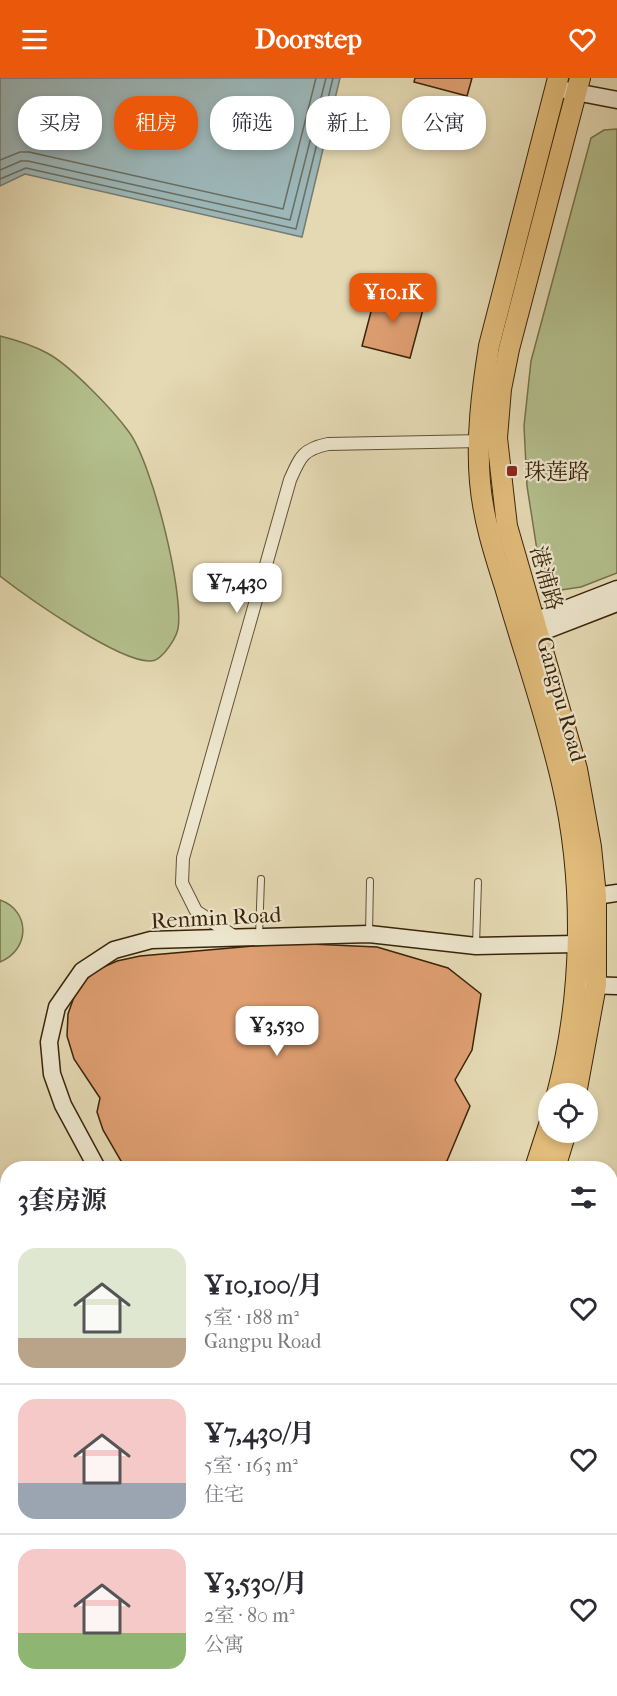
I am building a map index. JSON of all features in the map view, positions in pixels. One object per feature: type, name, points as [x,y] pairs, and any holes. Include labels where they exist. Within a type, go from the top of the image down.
[{"type":"main road","points":[[557,83],[578,85],[617,100]]},
{"type":"main road","name":"Gangpu Road","points":[[557,83],[489,346],[483,386],[480,480],[485,515],[530,629],[571,836],[577,904],[576,985],[571,1027],[559,1083]]},
{"type":"main road","name":"港浦路","points":[[578,85],[509,349],[501,389],[496,438],[507,526],[530,629],[577,769],[591,846],[596,896],[596,986],[578,1083]]},
{"type":"main road","points":[[530,629],[617,589]]},
{"type":"main road","points":[[530,629],[617,603]]},
{"type":"main road","points":[[577,904],[596,896],[617,893]]},
{"type":"main road","name":"Renmin Road","points":[[93,1161],[63,1105],[52,1074],[49,1042],[57,1007],[82,971],[114,950],[152,940],[369,934],[476,945],[577,944]]},
{"type":"main road","points":[[576,985],[617,986]]},
{"type":"main road","points":[[537,1161],[543,1143]]},
{"type":"main road","points":[[557,1161],[563,1143]]},
{"type":"street","points":[[235,937],[196,911],[182,884],[183,858],[290,480],[298,461],[310,447],[328,444],[481,441]]},
{"type":"lane","points":[[259,936],[261,879]]},
{"type":"lane","points":[[369,934],[370,881]]},
{"type":"lane","points":[[476,945],[478,882]]},
{"type":"green space","points":[[617,129],[617,573],[581,587],[561,590],[545,572],[537,550],[527,486],[524,426],[531,361],[591,138],[604,130]]},
{"type":"green space","points":[[0,336],[41,350],[67,367],[113,412],[138,448],[164,528],[179,611],[176,635],[167,650],[157,659],[150,661],[136,658],[96,640],[0,576]]},
{"type":"green space","points":[[0,900],[10,905],[17,913],[22,921],[23,931],[17,949],[0,962]]},
{"type":"water","points":[[0,78],[340,78],[336,96],[306,96],[306,150],[323,150],[302,237],[25,174],[0,186]]},
{"type":"building","points":[[415,78],[472,78],[467,96],[414,82]]},
{"type":"building","points":[[377,289],[425,302],[410,358],[362,346]]},
{"type":"building","points":[[288,943],[377,947],[448,968],[481,994],[472,1050],[455,1080],[470,1106],[447,1161],[121,1161],[103,1130],[97,1112],[100,1098],[74,1059],[67,1036],[68,1014],[74,997],[85,980],[99,969],[117,961],[140,956]]},
{"type":"place","name":"珠莲路","points":[[512,471]]}]
